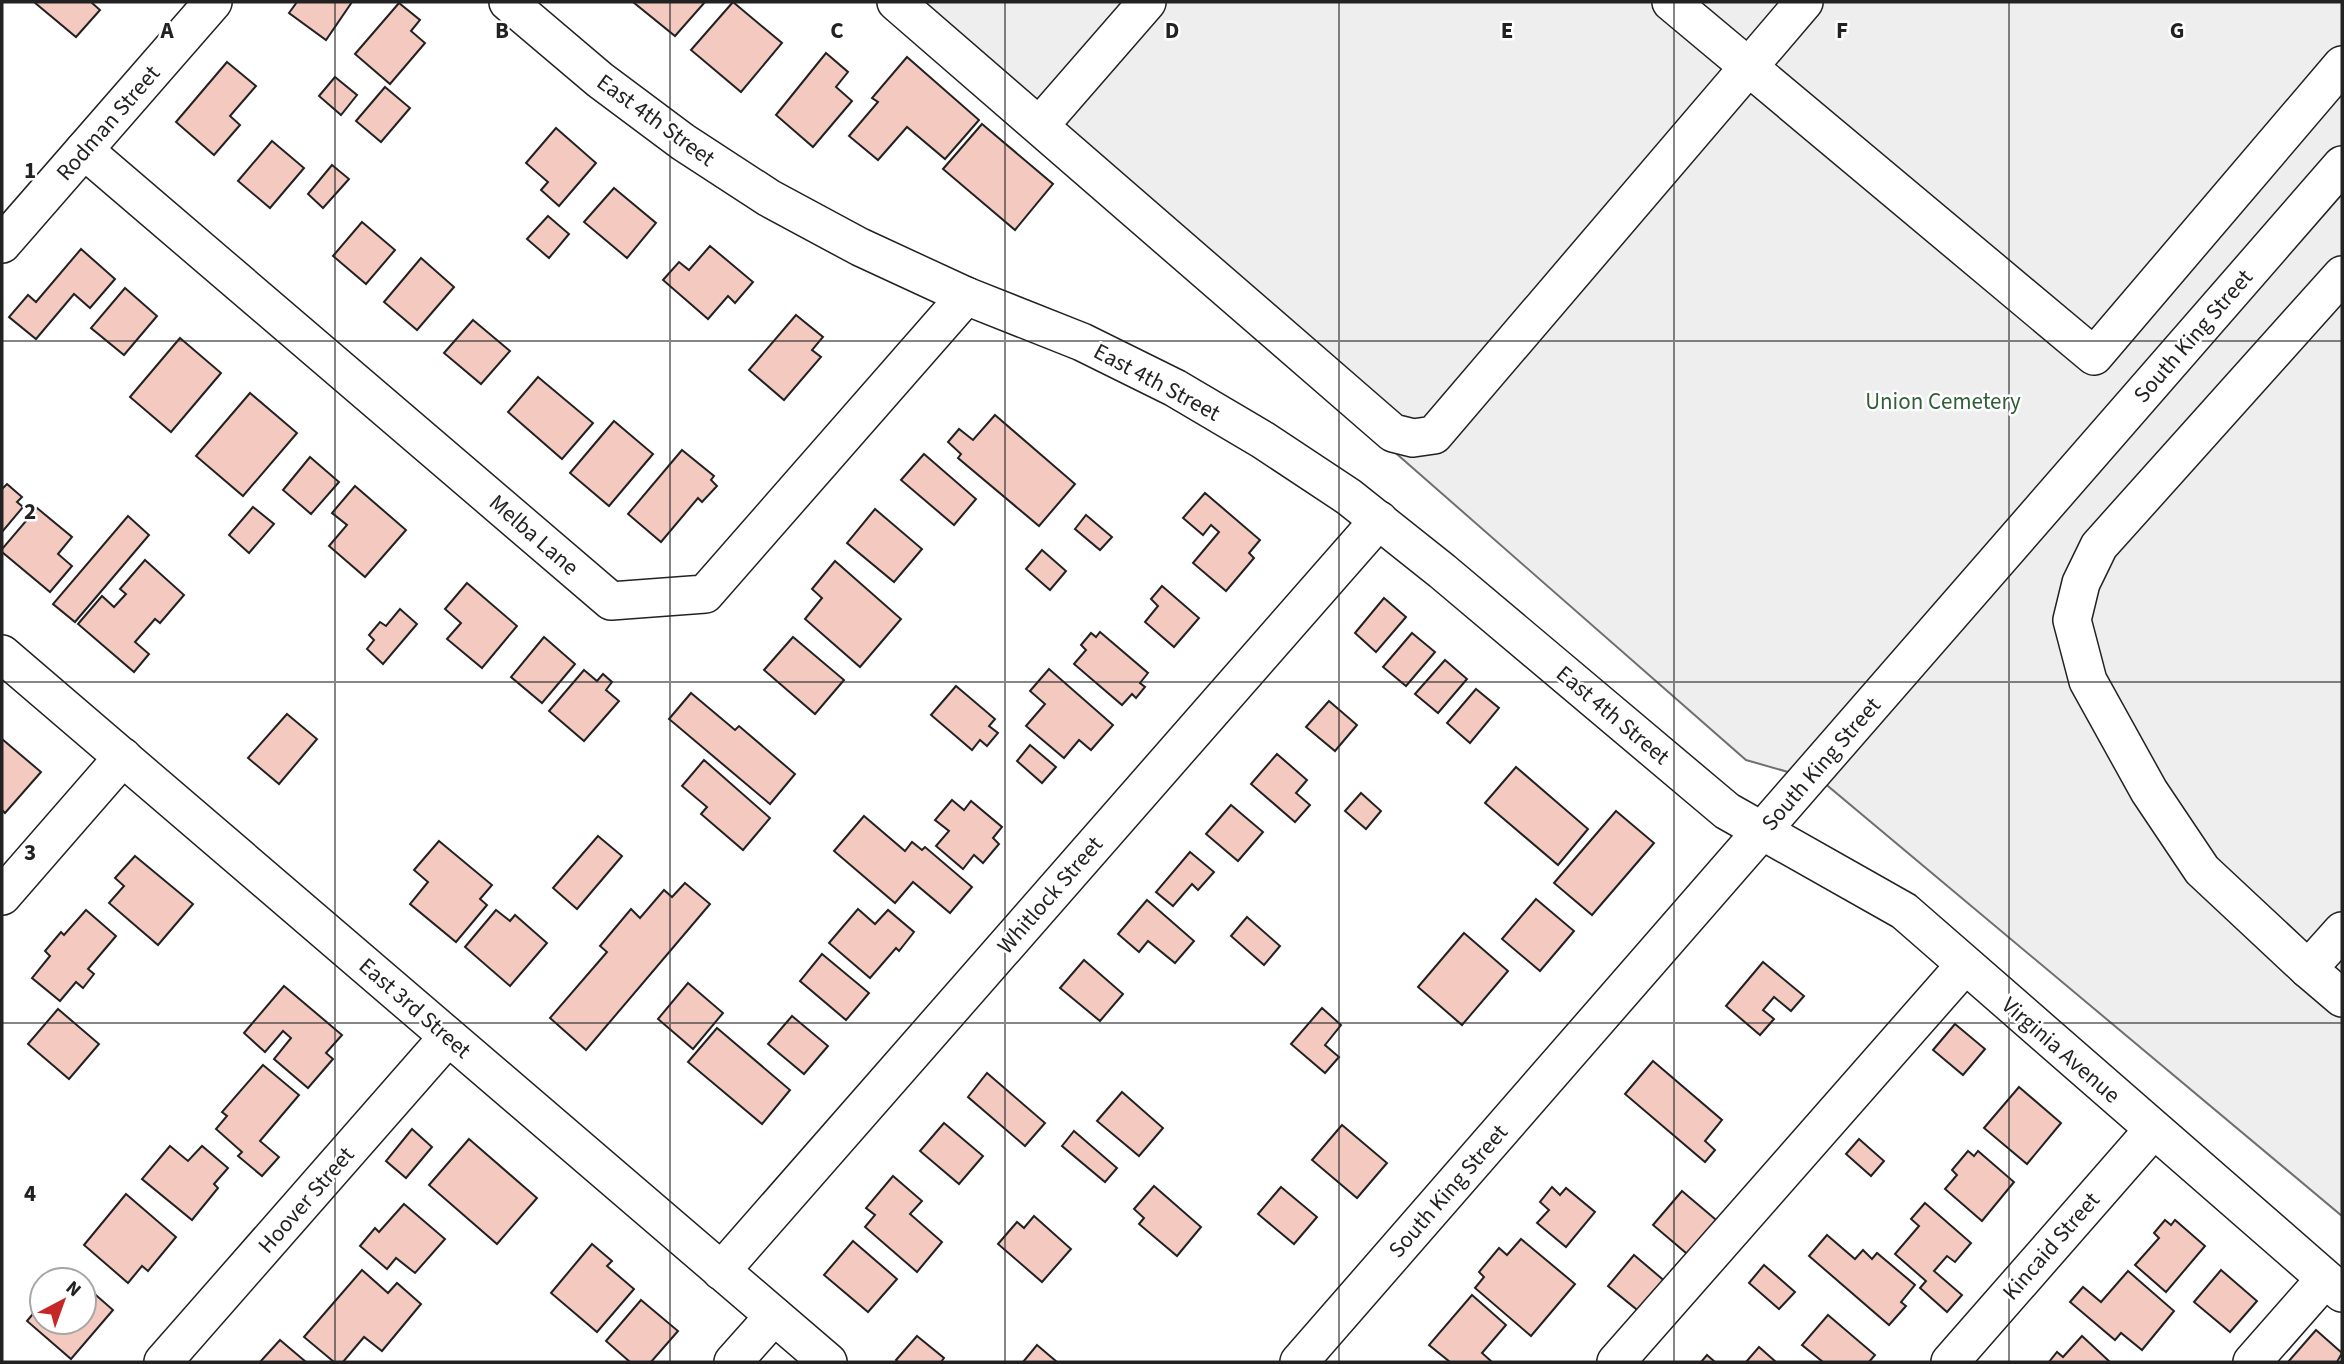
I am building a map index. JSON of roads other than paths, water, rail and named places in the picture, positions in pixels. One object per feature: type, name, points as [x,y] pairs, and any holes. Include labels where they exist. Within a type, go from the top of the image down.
[{"type":"street","name":"Rodman Street","points":[[2,244],[214,2]]},
{"type":"street","name":"East 4th Street","points":[[508,2],[600,80],[683,142],[769,198],[860,247],[966,296],[1082,342],[1175,388],[1264,440],[1380,520],[1727,811],[1763,830]]},
{"type":"street","points":[[896,2],[1393,433],[1413,438],[1434,435],[1804,2]]},
{"type":"street","points":[[1040,125],[1147,2]]},
{"type":"street","points":[[1671,2],[2094,356],[2342,65]]},
{"type":"street","name":"Melba Lane","points":[[84,150],[611,601],[705,594],[966,296]]},
{"type":"street","name":"South King Street","points":[[1299,1362],[2342,165]]},
{"type":"street","points":[[2335,299],[2099,546],[2081,583],[2072,620],[2088,681],[2149,791],[2194,859],[2202,870],[2342,998]]},
{"type":"street","name":"Whitlock Street","points":[[721,1271],[1380,520]]},
{"type":"street","name":"East 3rd Street","points":[[2,654],[828,1362]]},
{"type":"street","points":[[2,896],[123,757]]},
{"type":"street","name":"Virginia Avenue","points":[[1763,830],[1904,911],[2334,1286]]},
{"type":"street","points":[[2308,969],[2342,931]]},
{"type":"street","points":[[1616,1362],[1965,965]]},
{"type":"street","name":"Hoover Street","points":[[163,1362],[448,1037]]},
{"type":"street","name":"Kincaid Street","points":[[1950,1362],[2153,1130]]},
{"type":"street","points":[[2252,1362],[2334,1286]]},
{"type":"street","points":[[733,1362],[774,1316]]},
{"type":"park label","name":"Union Cemetery","points":[[1943,401]]}]
